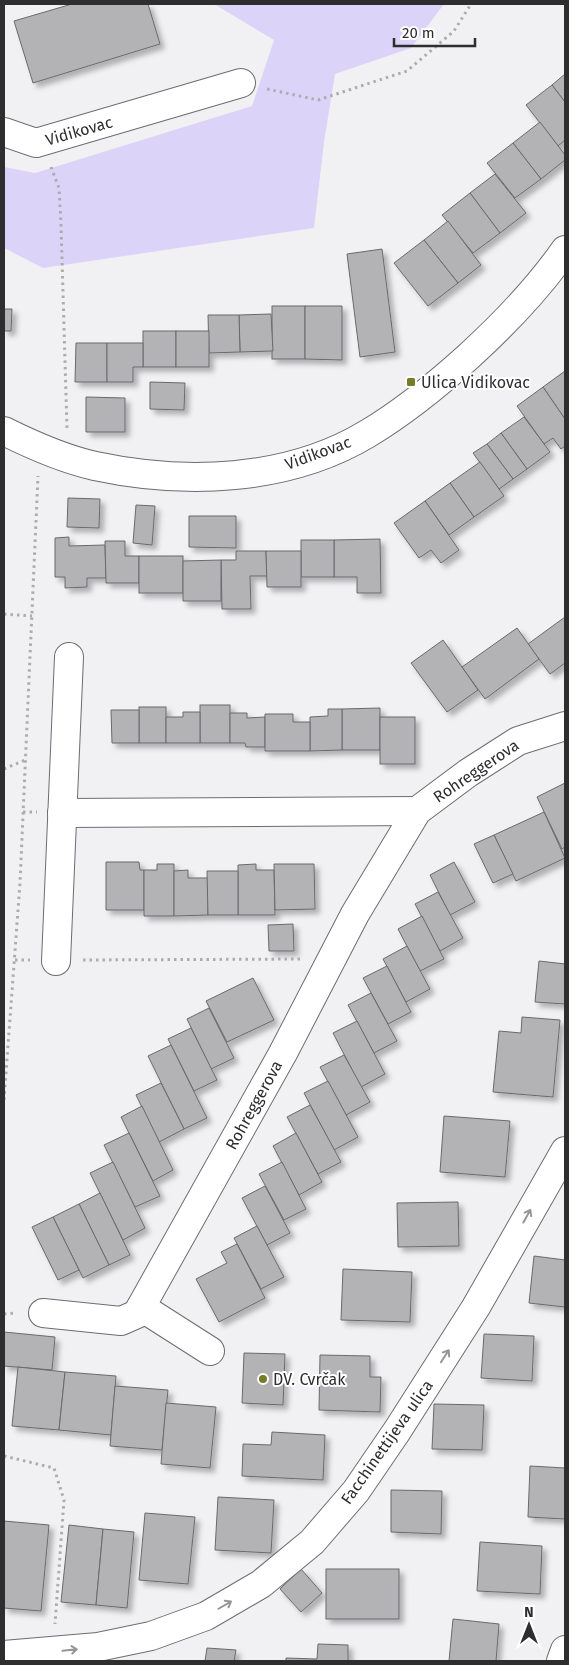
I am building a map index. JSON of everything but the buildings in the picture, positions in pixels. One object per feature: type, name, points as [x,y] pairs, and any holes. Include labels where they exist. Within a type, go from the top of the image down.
[{"type":"street","name":"Vidikovac","points":[[4,132],[36,144],[241,83]]},
{"type":"street","name":"Vidikovac","points":[[4,431],[42,448],[93,466],[164,476],[212,477],[264,471],[319,456],[366,435],[440,382],[507,321],[565,250]]},
{"type":"street","points":[[56,960],[69,657]]},
{"type":"street","name":"Rohreggerova","points":[[43,1313],[121,1321],[137,1314],[283,1053],[330,959],[417,811],[468,773],[518,741],[565,726]]},
{"type":"street","name":"Rohreggerova","points":[[62,813],[417,811]]},
{"type":"street","name":"Facchinettijeva ulica","points":[[4,1655],[98,1647],[151,1636],[206,1616],[261,1584],[312,1542],[356,1491],[402,1423],[476,1307],[565,1151]]},
{"type":"street","points":[[141,1307],[210,1351]]},
{"type":"street","points":[[561,1661],[565,1650]]},
{"type":"path","points":[[241,83],[318,100],[407,71],[454,31],[470,4]]},
{"type":"path","points":[[36,144],[47,156],[59,188],[67,432]]},
{"type":"path","points":[[4,1100],[15,960],[23,812],[38,468]]},
{"type":"path","points":[[4,614],[32,616]]},
{"type":"path","points":[[4,769],[25,760]]},
{"type":"path","points":[[23,812],[35,812]]},
{"type":"path","points":[[90,960],[330,959]]},
{"type":"path","points":[[15,960],[28,960]]},
{"type":"path","points":[[4,1456],[54,1468],[64,1500],[53,1652]]},
{"type":"shaded area","points":[[214,4],[444,4],[411,48],[335,74],[324,142],[314,228],[43,268],[4,248],[4,167],[35,173],[252,106],[274,40]]},
{"type":"place","name":"Ulica Vidikovac","points":[[411,382]]},
{"type":"place","name":"DV. Cvrčak","points":[[263,1379]]}]
